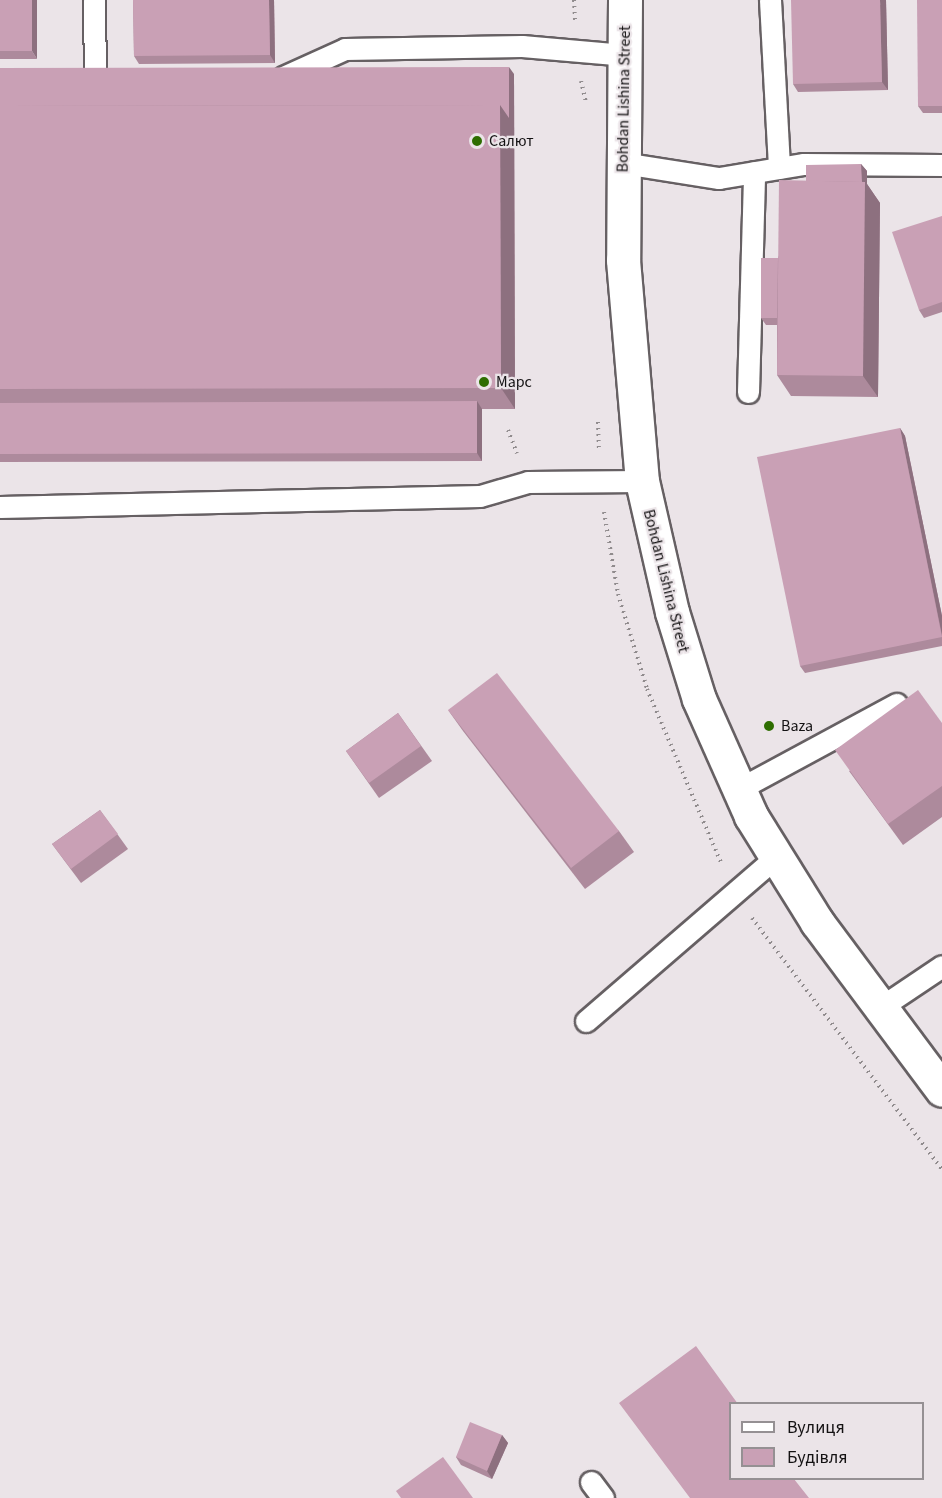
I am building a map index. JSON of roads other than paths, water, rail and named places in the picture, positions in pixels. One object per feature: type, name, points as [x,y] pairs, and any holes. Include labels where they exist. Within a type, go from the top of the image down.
[{"type":"main road","name":"Bohdan Lishina Street","points":[[625,0],[623,260],[642,481],[672,612],[699,699],[739,789],[776,857],[817,922],[942,1090]]},
{"type":"lane","points":[[94,0],[95,77]]},
{"type":"lane","points":[[770,0],[778,168]]},
{"type":"lane","points":[[266,77],[289,76],[345,49],[522,46],[624,55]]},
{"type":"lane","points":[[71,77],[118,77]]},
{"type":"lane","points":[[623,164],[719,178],[804,164],[942,165]]},
{"type":"lane","points":[[748,392],[754,172]]},
{"type":"lane","points":[[0,507],[480,496],[528,482],[642,481]]},
{"type":"lane","points":[[739,789],[896,704]]},
{"type":"lane","points":[[586,1021],[776,857]]},
{"type":"lane","points":[[881,1007],[942,966]]},
{"type":"place","name":"Салют","points":[[477,141]]},
{"type":"place","name":"Марс","points":[[484,382]]},
{"type":"place","name":"Baza","points":[[769,726]]}]
